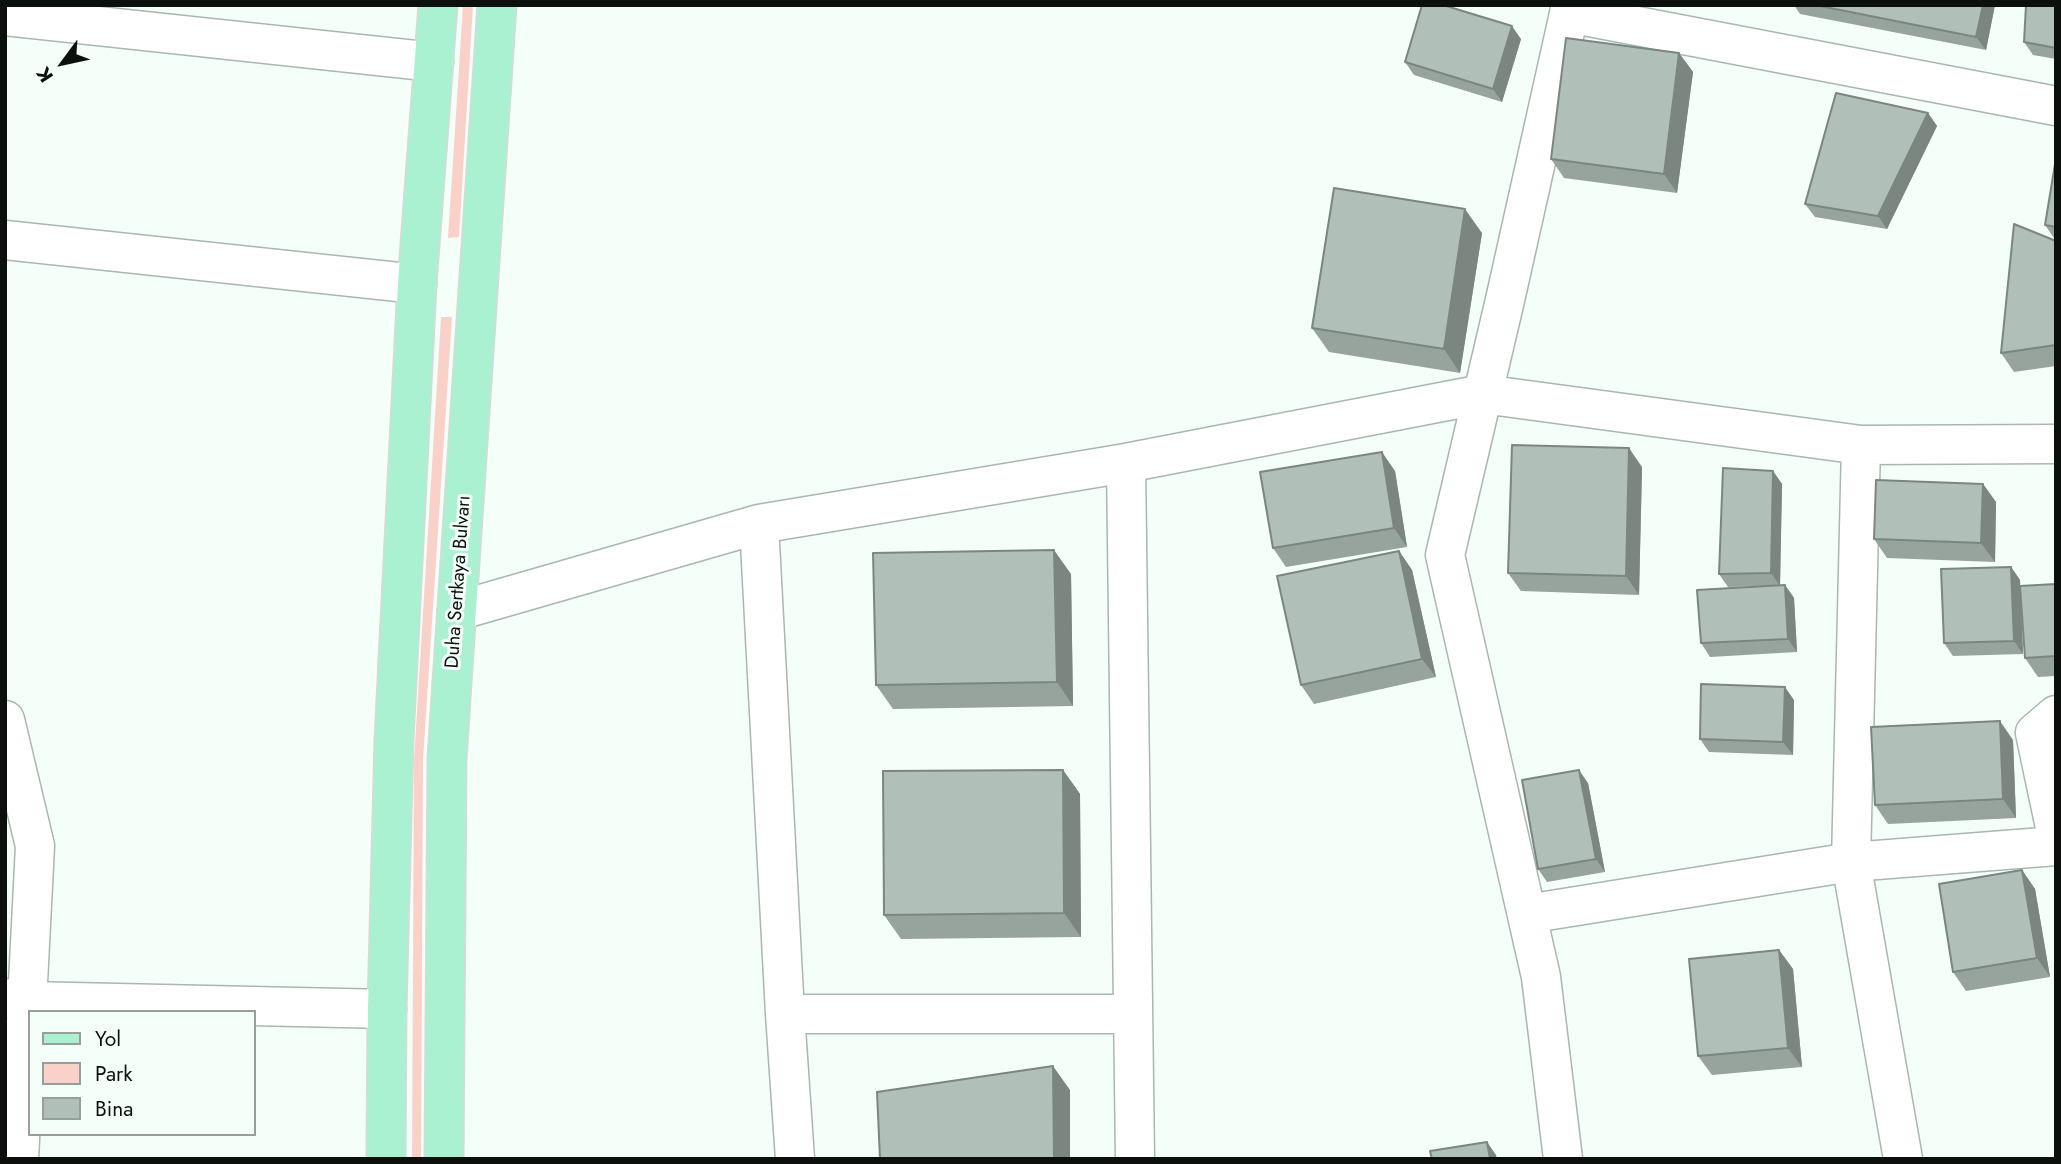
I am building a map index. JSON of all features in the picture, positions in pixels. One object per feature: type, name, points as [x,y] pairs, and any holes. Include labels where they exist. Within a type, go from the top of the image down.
[{"type":"main road","points":[[386,1159],[394,740],[417,284],[439,5]]},
{"type":"main road","name":"Duha Sertkaya Bulvarı","points":[[444,1159],[447,758],[497,5]]},
{"type":"main road","points":[[417,284],[478,282]]},
{"type":"street","points":[[1563,1159],[1541,976],[1444,555],[1570,9],[2056,106]]},
{"type":"street","points":[[5,16],[434,62]]},
{"type":"street","points":[[5,240],[417,284]]},
{"type":"street","points":[[457,611],[759,524],[1126,463],[1483,394],[1861,445],[2056,444]]},
{"type":"street","points":[[1861,445],[1851,862],[1903,1159]]},
{"type":"street","points":[[1126,463],[1135,1159]]},
{"type":"street","points":[[759,524],[795,1159]]},
{"type":"street","points":[[2056,715],[2035,733],[2056,832]]},
{"type":"street","points":[[5,720],[35,846],[16,999],[19,1159]]},
{"type":"street","points":[[1527,915],[1851,862],[2056,846]]},
{"type":"street","points":[[16,999],[387,1009]]},
{"type":"street","points":[[785,1014],[1133,1014]]},
{"type":"green space","points":[[463,5],[473,5],[459,237],[448,238]]},
{"type":"green space","points":[[441,317],[452,317],[423,760],[421,1159],[412,1159],[414,761]]},
{"type":"building","points":[[1422,5],[1443,5],[1512,26],[1493,89],[1405,62]]},
{"type":"building","points":[[1815,5],[1983,5],[1976,37]]},
{"type":"building","points":[[2026,5],[2056,5],[2056,48],[2024,42]]},
{"type":"building","points":[[1566,38],[1679,53],[1664,174],[1551,159]]},
{"type":"building","points":[[1836,93],[1928,113],[1878,216],[1805,204]]},
{"type":"building","points":[[2056,158],[2056,227],[2045,225]]},
{"type":"building","points":[[1334,188],[1465,209],[1444,349],[1312,328]]},
{"type":"building","points":[[2014,224],[2056,241],[2056,345],[2001,353]]},
{"type":"building","points":[[1512,445],[1629,448],[1626,576],[1508,573]]},
{"type":"building","points":[[1382,452],[1394,528],[1273,548],[1260,472]]},
{"type":"building","points":[[1723,468],[1773,471],[1771,573],[1719,574]]},
{"type":"building","points":[[1876,480],[1983,484],[1981,543],[1874,539]]},
{"type":"building","points":[[1054,550],[1057,682],[876,685],[873,553]]},
{"type":"building","points":[[1399,551],[1422,659],[1301,685],[1277,576]]},
{"type":"building","points":[[2011,567],[2014,641],[1944,643],[1941,569]]},
{"type":"building","points":[[2056,584],[2056,656],[2025,658],[2020,586]]},
{"type":"building","points":[[1785,585],[1788,639],[1701,643],[1697,590]]},
{"type":"building","points":[[1701,684],[1785,687],[1783,742],[1700,739]]},
{"type":"building","points":[[2000,721],[2003,799],[1875,805],[1871,727]]},
{"type":"building","points":[[1063,770],[1064,913],[884,915],[883,771]]},
{"type":"building","points":[[1579,770],[1596,859],[1538,869],[1522,780]]},
{"type":"building","points":[[2022,870],[2037,958],[1953,972],[1939,884]]},
{"type":"building","points":[[1779,950],[1788,1048],[1698,1056],[1689,959]]},
{"type":"building","points":[[1053,1066],[1054,1159],[880,1159],[877,1092]]},
{"type":"building","points":[[1487,1142],[1490,1159],[1432,1159],[1430,1151]]}]
